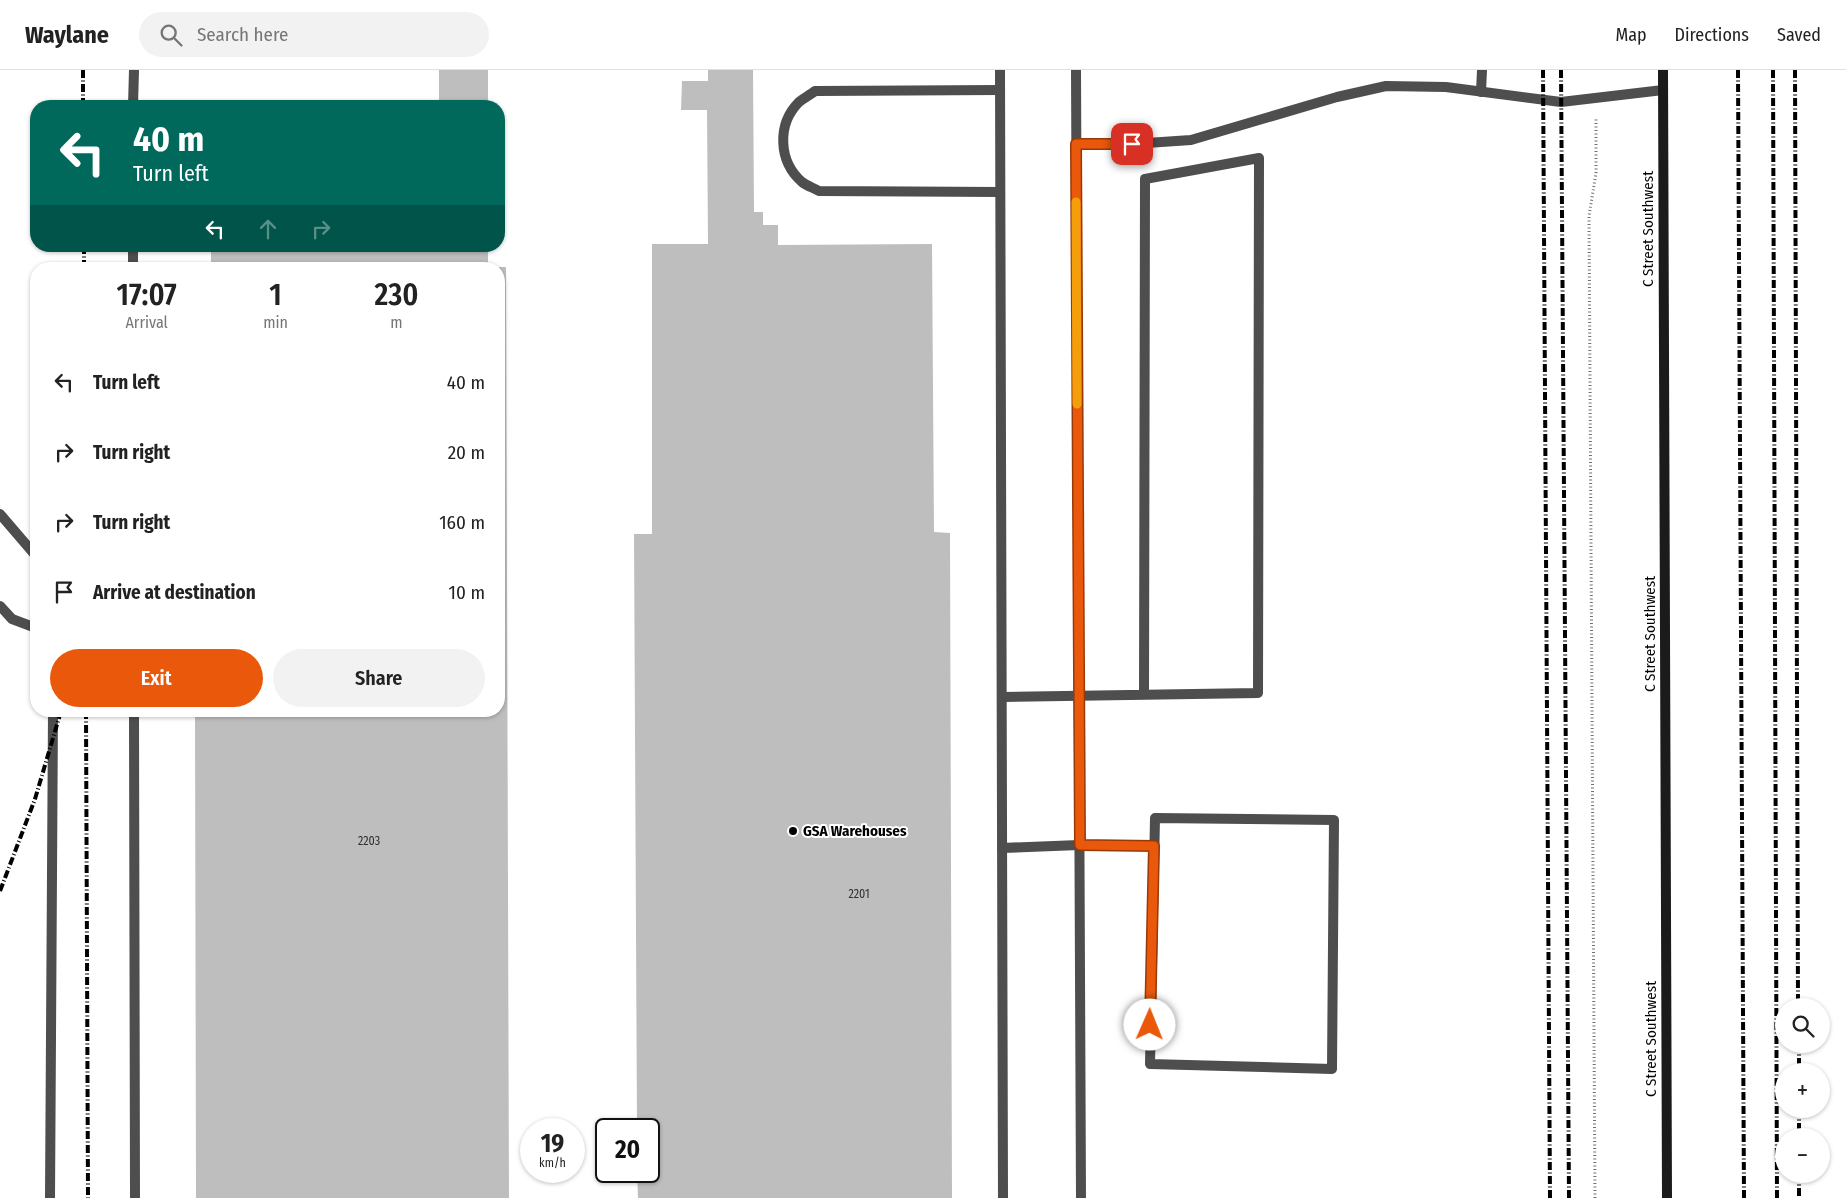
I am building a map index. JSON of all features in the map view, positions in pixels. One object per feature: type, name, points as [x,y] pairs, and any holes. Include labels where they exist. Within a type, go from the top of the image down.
[{"type":"main road","name":"C Street Southwest","points":[[1663,70],[1667,1198]]},
{"type":"lane","points":[[134,70],[134,100]]},
{"type":"lane","points":[[1000,70],[1003,1198]]},
{"type":"lane","points":[[1076,70],[1081,1198]]},
{"type":"lane","points":[[1481,92],[1482,70]]},
{"type":"lane","points":[[1076,144],[1132,144],[1191,140],[1337,97],[1386,86],[1446,87],[1561,102],[1663,90]]},
{"type":"lane","points":[[1000,90],[816,91],[800,101],[789,116],[783,133],[784,152],[790,169],[803,182],[819,191],[1000,192]]},
{"type":"lane","points":[[1002,697],[1144,695],[1258,693],[1259,158],[1144,179],[1144,695]]},
{"type":"lane","points":[[0,514],[30,549]]},
{"type":"lane","points":[[0,606],[12,619],[30,626]]},
{"type":"lane","points":[[50,1198],[53,717]]},
{"type":"lane","points":[[134,717],[136,1198]]},
{"type":"lane","points":[[1155,818],[1334,820],[1332,1069],[1150,1064],[1154,846],[1155,818]]},
{"type":"lane","points":[[1002,848],[1080,845],[1154,846]]},
{"type":"path","points":[[1595,1198],[1589,216],[1596,172],[1596,149]]},
{"type":"building","points":[[439,70],[488,70],[488,100],[439,100]]},
{"type":"building","name":"GSA Warehouses","points":[[708,70],[753,70],[754,212],[763,212],[763,225],[778,225],[778,245],[932,244],[934,532],[950,533],[952,1198],[638,1198],[637,1183],[660,1183],[660,1118],[637,1118],[634,534],[652,534],[652,244],[708,244],[707,110],[681,110],[682,81],[708,81]]},
{"type":"building","points":[[211,252],[488,252],[488,262],[211,262]]},
{"type":"building","points":[[506,267],[509,1198],[196,1198],[195,717],[505,717]]},
{"type":"railway","points":[[83,70],[83,100]]},
{"type":"railway","points":[[1543,70],[1550,1198]]},
{"type":"railway","points":[[1561,70],[1569,1198]]},
{"type":"railway","points":[[1738,70],[1744,1198]]},
{"type":"railway","points":[[1773,70],[1777,1198]]},
{"type":"railway","points":[[1795,70],[1798,998]]},
{"type":"railway","points":[[84,252],[84,262]]},
{"type":"railway","points":[[0,891],[35,799],[59,717]]},
{"type":"railway","points":[[86,717],[88,1198]]},
{"type":"railway","points":[[1799,1053],[1799,1063]]},
{"type":"railway","points":[[1799,1118],[1799,1128]]},
{"type":"railway","points":[[1799,1183],[1799,1198]]},
{"type":"slow traffic","points":[[1076,202],[1077,404]]},
{"type":"place","name":"GSA Warehouses","points":[[793,831]]},
{"type":"route","points":[[1132,144],[1076,144],[1080,845],[1154,846],[1150,1025]]}]
